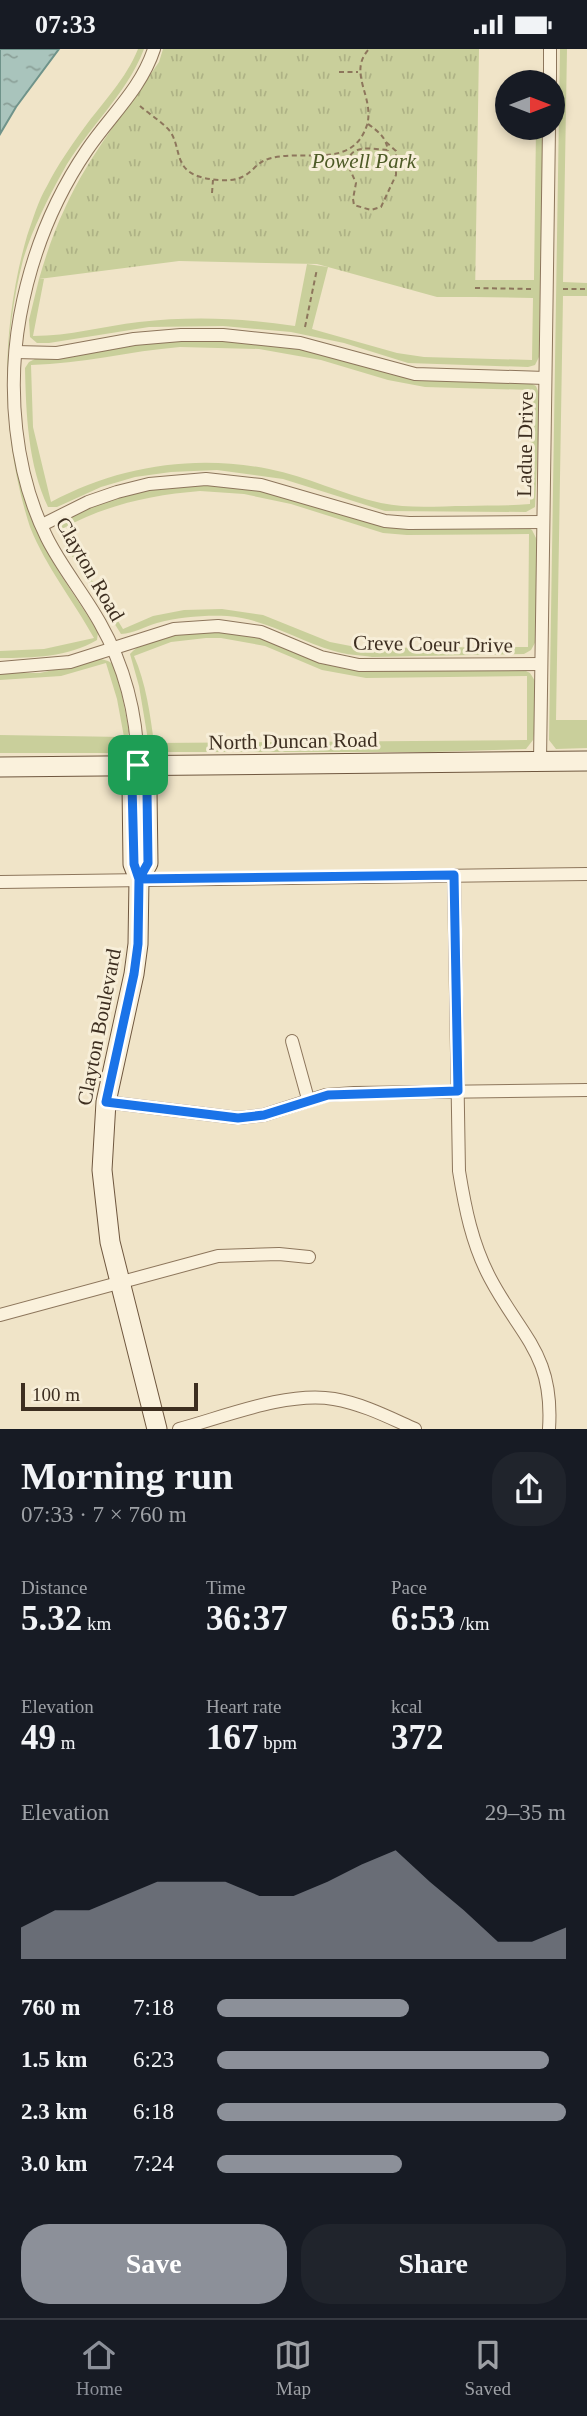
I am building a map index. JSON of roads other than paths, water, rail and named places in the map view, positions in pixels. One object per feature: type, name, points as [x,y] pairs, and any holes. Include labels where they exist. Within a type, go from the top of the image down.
[{"type":"street","name":"Clayton Road","points":[[138,765],[136,728],[129,694],[113,648],[41,525],[26,479],[18,439],[15,398],[20,317],[29,278],[51,213],[87,149],[129,97],[143,74],[153,49]]},
{"type":"street","points":[[550,49],[550,70]]},
{"type":"street","name":"Ladue Drive","points":[[540,761],[549,140]]},
{"type":"street","points":[[16,352],[57,353],[134,339],[223,335],[300,343],[415,374],[545,378]]},
{"type":"street","points":[[41,525],[88,502],[117,492],[149,484],[206,479],[261,485],[384,521],[543,522]]},
{"type":"street","name":"Creve Coeur Drive","points":[[0,668],[70,662],[174,629],[218,626],[261,632],[321,657],[359,665],[541,664]]},
{"type":"street","name":"North Duncan Road","points":[[0,767],[587,761]]},
{"type":"street","name":"Clayton Boulevard","points":[[138,765],[147,783],[148,863],[139,879],[139,921],[134,974],[106,1102],[102,1157],[104,1206],[118,1283],[157,1429]]},
{"type":"street","points":[[0,881],[587,874]]},
{"type":"street","points":[[454,875],[459,1171],[471,1234],[489,1277],[540,1360],[547,1383],[549,1429]]},
{"type":"street","points":[[292,1041],[308,1099]]},
{"type":"street","points":[[106,1102],[238,1118],[264,1115],[308,1099],[354,1093],[587,1090]]},
{"type":"street","points":[[0,1315],[218,1256],[279,1254],[309,1257]]},
{"type":"street","points":[[179,1429],[264,1406],[299,1398],[318,1397],[353,1403],[415,1429]]},
{"type":"water","points":[[0,49],[59,49],[16,107],[0,134]]},
{"type":"park label","name":"Powell Park","points":[[364,161]]}]
